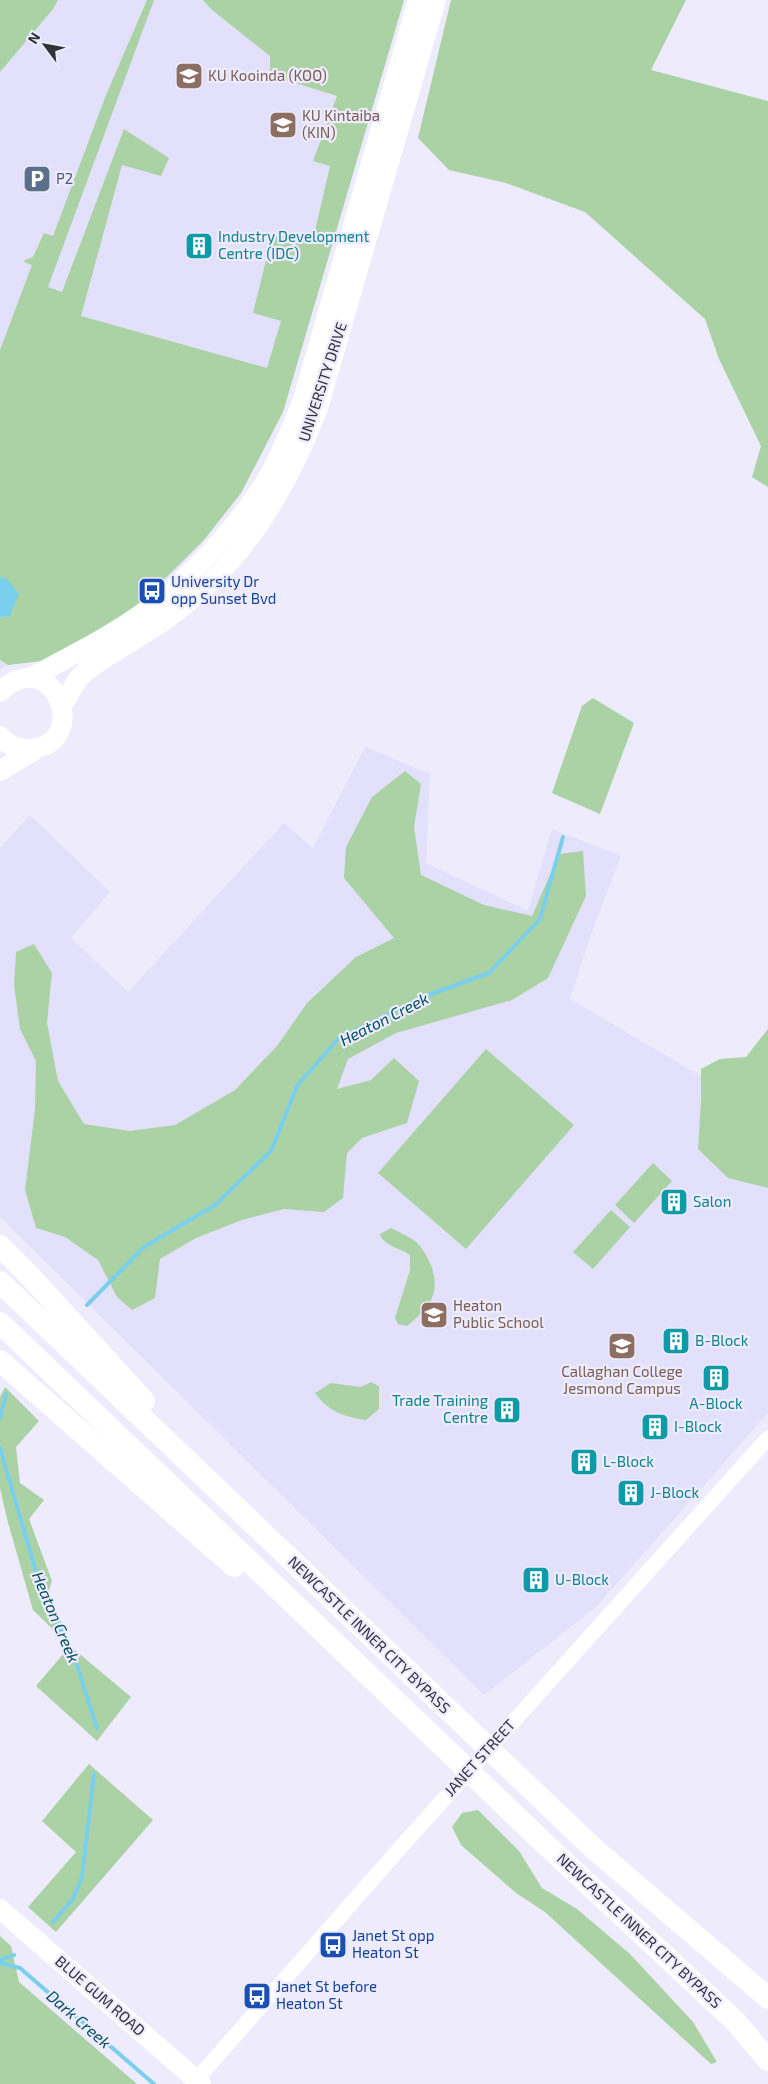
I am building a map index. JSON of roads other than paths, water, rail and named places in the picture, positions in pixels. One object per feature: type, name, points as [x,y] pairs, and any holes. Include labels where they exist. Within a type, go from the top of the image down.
[{"type":"highway","points":[[0,1246],[168,1426],[225,1483],[265,1535]]},
{"type":"highway","name":"NEWCASTLE INNER CITY BYPASS","points":[[0,1282],[592,1847],[768,1998]]},
{"type":"highway","name":"NEWCASTLE INNER CITY BYPASS","points":[[0,1323],[322,1628],[542,1841],[735,2021],[768,2060]]},
{"type":"highway","points":[[0,1361],[264,1592],[322,1628]]},
{"type":"main road","name":"UNIVERSITY DRIVE","points":[[0,692],[8,684],[17,680],[31,678],[120,628],[160,600],[216,546],[268,478],[287,439],[303,399],[418,0]]},
{"type":"main road","name":"UNIVERSITY DRIVE","points":[[62,706],[78,679],[86,671],[166,619],[218,575],[259,527],[284,486],[302,449],[318,408],[436,0]]},
{"type":"main road","points":[[0,771],[51,740],[59,731],[63,719],[62,706],[58,694],[49,685],[31,678]]},
{"type":"main road","points":[[0,736],[10,745],[20,748],[40,747]]},
{"type":"main road","name":"BLUE GUM ROAD","points":[[0,1909],[198,2082]]},
{"type":"street","name":"JANET STREET","points":[[198,2082],[517,1716],[768,1438]]},
{"type":"water","points":[[0,577],[6,578],[19,594],[10,616],[0,618]]},
{"type":"waterway","name":"Heaton Creek","points":[[87,1305],[144,1247],[215,1205],[271,1151],[297,1086],[338,1039],[423,997],[489,973],[540,919],[563,837]]},
{"type":"waterway","name":"Heaton Creek","points":[[0,1418],[6,1394]]},
{"type":"waterway","name":"Heaton Creek","points":[[0,1448],[42,1592],[76,1662],[97,1728]]},
{"type":"waterway","name":"Heaton Creek","points":[[53,1922],[73,1899],[82,1877],[94,1774]]},
{"type":"waterway","name":"Heaton Creek","points":[[0,1960],[14,1955]]},
{"type":"waterway","name":"Dark Creek","points":[[0,1963],[20,1968],[154,2084]]},
{"type":"place","name":"KU Kooinda (KOO)","points":[[189,76]]},
{"type":"place","name":"KU Kintaiba (KIN)","points":[[283,125]]},
{"type":"place","name":"P2","points":[[37,179]]},
{"type":"place","name":"Industry Development Centre (IDC)","points":[[199,246]]},
{"type":"place","name":"University Dr opp Sunset Bvd","points":[[152,591]]},
{"type":"place","name":"Salon","points":[[674,1202]]},
{"type":"place","name":"Heaton Public School","points":[[434,1315]]},
{"type":"place","name":"B-Block","points":[[676,1341]]},
{"type":"place","name":"Callaghan College Jesmond Campus","points":[[622,1346]]},
{"type":"place","name":"A-Block","points":[[716,1378]]},
{"type":"place","name":"Trade Training Centre","points":[[507,1410]]},
{"type":"place","name":"I-Block","points":[[655,1427]]},
{"type":"place","name":"L-Block","points":[[584,1462]]},
{"type":"place","name":"J-Block","points":[[631,1493]]},
{"type":"place","name":"U-Block","points":[[536,1580]]},
{"type":"place","name":"Janet St opp Heaton St","points":[[333,1945]]},
{"type":"place","name":"Janet St before Heaton St","points":[[257,1996]]}]
